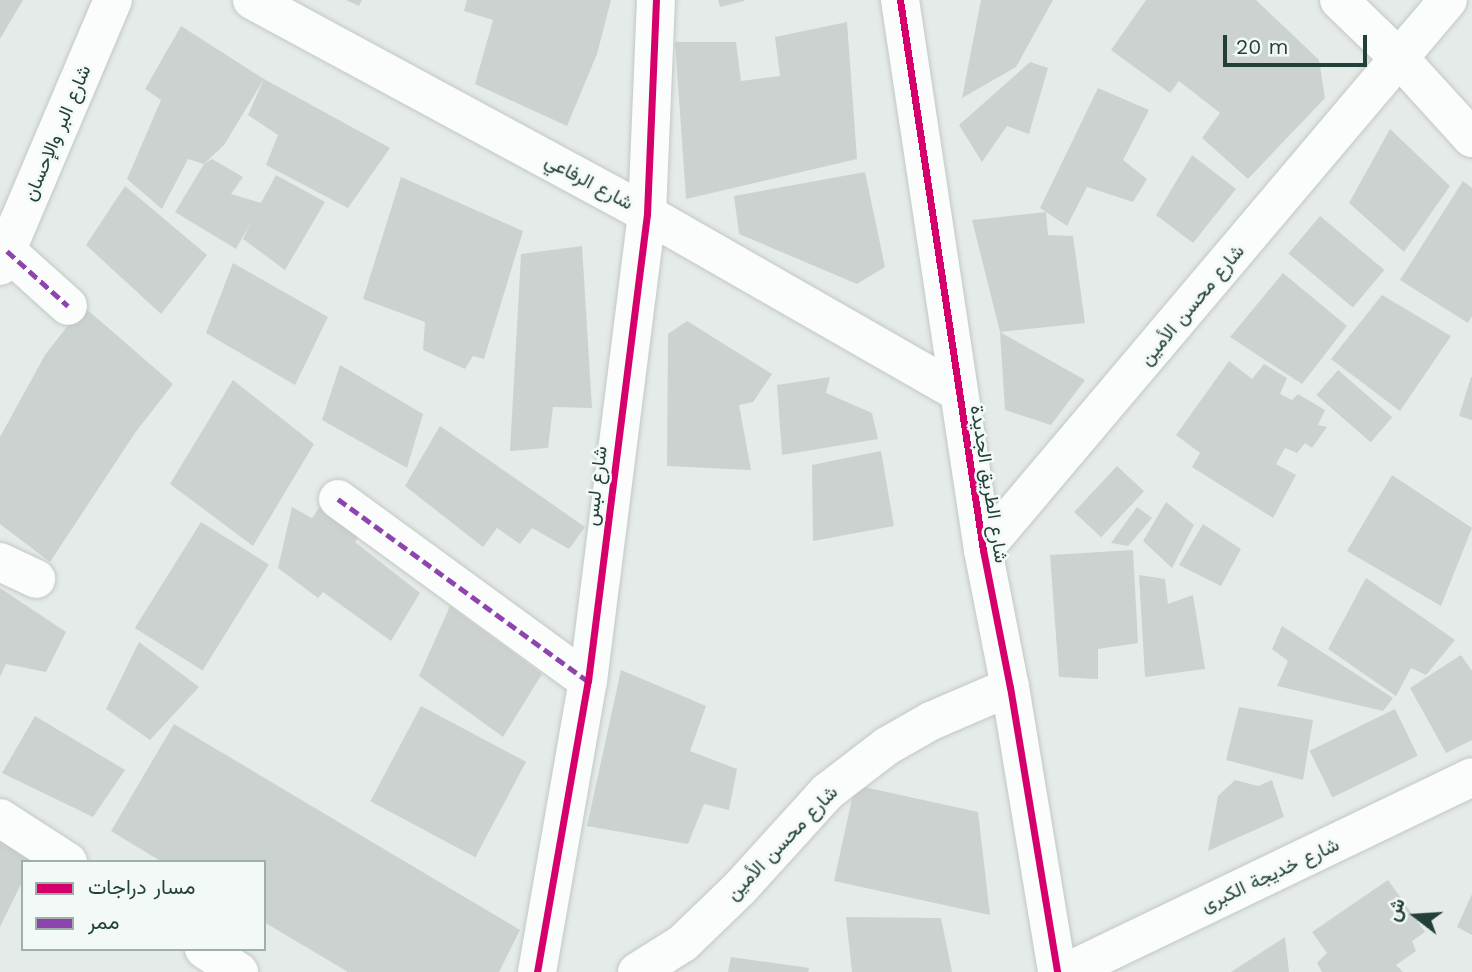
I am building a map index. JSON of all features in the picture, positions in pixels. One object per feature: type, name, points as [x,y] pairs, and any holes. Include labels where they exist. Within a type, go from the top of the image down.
[{"type":"street","name":"شارع البر والإحسان","points":[[3,258],[113,0]]},
{"type":"street","name":"شارع الرفاعي","points":[[252,0],[647,214],[958,392]]},
{"type":"street","name":"شارع لبس","points":[[537,972],[588,681],[647,214],[656,0]]},
{"type":"street","name":"شارع الطريق الجديدة","points":[[900,0],[983,550],[1010,687],[1057,972]]},
{"type":"street","points":[[1339,0],[1400,60],[1472,138]]},
{"type":"street","name":"شارع محسن الأمين","points":[[983,550],[1448,0]]},
{"type":"street","points":[[3,258],[68,306]]},
{"type":"street","points":[[338,499],[588,681]]},
{"type":"street","points":[[0,562],[36,579]]},
{"type":"street","name":"شارع محسن الأمين","points":[[637,972],[683,943],[740,888],[827,792],[887,746],[931,721],[1010,687]]},
{"type":"street","name":"شارع خديجة الكبرى","points":[[1067,972],[1472,777]]},
{"type":"street","points":[[0,818],[65,860]]},
{"type":"street","points":[[207,951],[239,972]]},
{"type":"building","points":[[0,0],[23,0],[0,39]]},
{"type":"building","points":[[346,0],[362,0],[359,6]]},
{"type":"building","points":[[467,0],[611,0],[597,54],[567,126],[475,84],[493,20],[464,11]]},
{"type":"building","points":[[718,0],[744,0],[744,1],[720,7]]},
{"type":"building","points":[[981,0],[1053,0],[1016,67],[962,98]]},
{"type":"building","points":[[1146,0],[1256,0],[1319,60],[1325,98],[1248,179],[1202,138],[1220,113],[1179,81],[1170,93],[1111,50]]},
{"type":"building","points":[[847,22],[857,159],[686,199],[675,42],[736,42],[741,81],[780,76],[775,37]]},
{"type":"building","points":[[181,26],[264,79],[224,145],[204,164],[188,159],[162,209],[127,179],[161,100],[145,89]]},
{"type":"building","points":[[1030,62],[1048,68],[1029,134],[1007,126],[982,162],[959,125]]},
{"type":"building","points":[[264,79],[390,148],[348,208],[266,165],[278,135],[248,115]]},
{"type":"building","points":[[1098,88],[1149,110],[1123,160],[1147,179],[1133,202],[1087,187],[1067,226],[1040,208]]},
{"type":"building","points":[[1390,129],[1450,186],[1404,252],[1349,203]]},
{"type":"building","points":[[1192,155],[1236,189],[1193,243],[1156,215]]},
{"type":"building","points":[[212,159],[243,177],[231,194],[261,203],[276,175],[325,202],[285,270],[243,239],[251,222],[236,249],[175,212],[204,164]]},
{"type":"building","points":[[865,172],[885,267],[857,284],[739,234],[734,196]]},
{"type":"building","points":[[401,177],[523,231],[484,359],[473,356],[465,369],[423,350],[425,322],[363,299]]},
{"type":"building","points":[[1463,181],[1472,188],[1472,316],[1468,323],[1400,280]]},
{"type":"building","points":[[125,186],[207,255],[161,314],[86,245]]},
{"type":"building","points":[[1046,212],[1048,235],[1073,236],[1085,323],[1000,332],[972,220]]},
{"type":"building","points":[[1320,216],[1384,270],[1353,308],[1289,254]]},
{"type":"building","points":[[582,246],[592,408],[553,407],[548,448],[510,451],[521,254]]},
{"type":"building","points":[[233,263],[328,317],[295,385],[206,333]]},
{"type":"building","points":[[1283,273],[1347,326],[1302,384],[1230,337]]},
{"type":"building","points":[[1382,295],[1451,336],[1400,411],[1331,359]]},
{"type":"building","points":[[83,306],[173,384],[135,433],[50,562],[0,524],[0,437],[45,355]]},
{"type":"building","points":[[687,321],[772,374],[753,402],[739,405],[751,470],[667,466],[668,334]]},
{"type":"building","points":[[1000,332],[1085,380],[1051,425],[1005,410]]},
{"type":"building","points":[[1229,361],[1252,379],[1264,364],[1287,378],[1280,394],[1292,400],[1298,394],[1325,410],[1318,425],[1327,427],[1312,448],[1305,443],[1297,453],[1285,448],[1276,464],[1296,475],[1273,518],[1192,467],[1200,453],[1176,435]]},
{"type":"building","points":[[340,365],[423,414],[407,468],[322,420]]},
{"type":"building","points":[[1338,370],[1392,417],[1371,442],[1316,395]]},
{"type":"building","points":[[830,377],[826,393],[872,413],[878,439],[782,455],[777,385]]},
{"type":"building","points":[[1472,377],[1472,420],[1459,416]]},
{"type":"building","points":[[233,380],[314,444],[253,546],[170,484]]},
{"type":"building","points":[[440,426],[585,527],[569,549],[532,528],[520,544],[497,528],[483,547],[405,486]]},
{"type":"building","points":[[881,451],[894,526],[813,541],[812,465]]},
{"type":"building","points":[[1117,466],[1144,491],[1101,537],[1074,512]]},
{"type":"building","points":[[1392,475],[1472,528],[1441,606],[1347,551]]},
{"type":"building","points":[[328,495],[363,530],[355,542],[420,593],[391,641],[323,592],[318,598],[278,568],[292,507],[312,518]]},
{"type":"building","points":[[1166,502],[1194,525],[1172,568],[1143,541]]},
{"type":"building","points":[[1137,507],[1152,518],[1128,546],[1111,543]]},
{"type":"building","points":[[201,522],[269,564],[203,670],[135,628]]},
{"type":"building","points":[[1203,524],[1241,549],[1221,586],[1179,565]]},
{"type":"building","points":[[1133,550],[1138,643],[1098,649],[1098,679],[1059,677],[1050,555]]},
{"type":"building","points":[[1139,575],[1165,579],[1168,604],[1193,595],[1205,669],[1145,677]]},
{"type":"building","points":[[1366,578],[1455,640],[1426,675],[1411,668],[1396,696],[1328,649]]},
{"type":"building","points":[[0,588],[66,632],[46,672],[6,664],[0,677]]},
{"type":"building","points":[[450,606],[542,674],[503,737],[419,676]]},
{"type":"building","points":[[1282,626],[1393,698],[1383,711],[1277,686],[1288,661],[1272,649]]},
{"type":"building","points":[[139,642],[199,687],[150,740],[106,709]]},
{"type":"building","points":[[1461,655],[1472,671],[1472,740],[1446,753],[1410,688]]},
{"type":"building","points":[[621,670],[706,706],[690,751],[737,769],[729,810],[704,804],[688,844],[587,826]]},
{"type":"building","points":[[421,706],[526,762],[475,857],[370,801]]},
{"type":"building","points":[[1239,707],[1313,720],[1303,780],[1226,760]]},
{"type":"building","points":[[1395,709],[1418,756],[1332,797],[1310,751]]},
{"type":"building","points":[[35,716],[125,770],[93,817],[2,773]]},
{"type":"building","points":[[174,724],[520,930],[499,972],[348,972],[266,923],[266,860],[159,860],[111,831]]},
{"type":"building","points":[[1235,780],[1258,786],[1272,780],[1284,817],[1208,851],[1218,796]]},
{"type":"building","points":[[855,785],[978,812],[990,915],[834,881]]},
{"type":"building","points":[[0,841],[34,858],[21,860],[21,884],[0,927]]},
{"type":"building","points":[[1388,880],[1425,932],[1412,941],[1416,951],[1396,965],[1403,972],[1322,972],[1317,963],[1327,953],[1312,932]]},
{"type":"building","points":[[1472,894],[1472,935],[1457,927]]},
{"type":"building","points":[[846,917],[941,918],[952,972],[852,972]]},
{"type":"building","points":[[1285,937],[1289,972],[1231,972]]},
{"type":"building","points":[[731,957],[809,968],[808,972],[728,972]]},
{"type":"marked path","points":[[7,251],[68,306]]},
{"type":"marked path","points":[[338,499],[588,681]]},
{"type":"cycle path","points":[[537,972],[588,681],[647,214],[656,0]]},
{"type":"cycle path","points":[[900,0],[983,550],[1010,687],[1057,972]]}]
